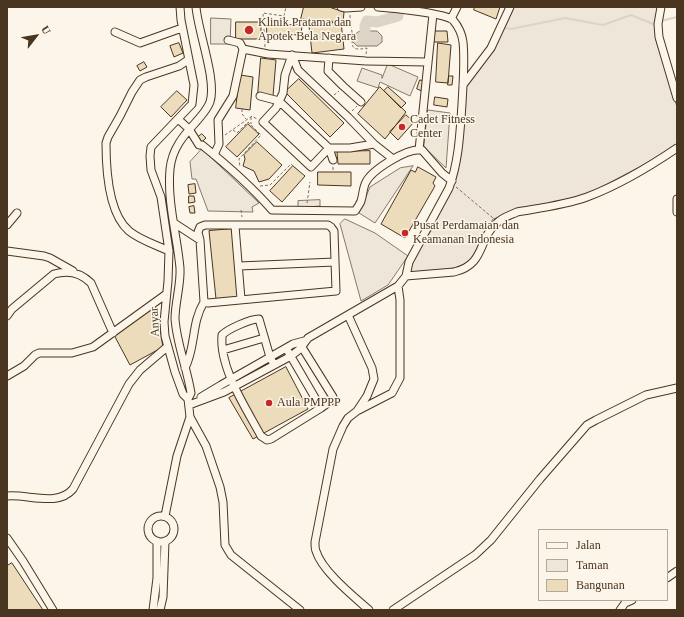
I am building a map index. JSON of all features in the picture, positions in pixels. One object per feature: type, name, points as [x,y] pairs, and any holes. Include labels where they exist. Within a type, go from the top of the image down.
[{"type":"street","name":"Anyar","points":[[180,7],[182,28],[194,85],[194,96],[192,104],[151,147],[150,156],[151,170],[161,197],[168,250],[168,281],[165,295],[164,322],[167,347],[182,390],[189,399]]},
{"type":"street","name":"Anyar","points":[[196,7],[210,75],[212,90],[211,98],[207,108],[181,138],[172,158],[169,183],[180,280],[175,318],[185,368],[190,417],[206,446],[220,487],[223,502],[225,544],[227,549],[231,555],[300,610]]},
{"type":"street","points":[[341,7],[361,7]]},
{"type":"street","points":[[233,383],[291,356],[308,338],[398,286],[406,276],[409,262],[441,204],[451,182],[458,155],[463,86],[463,42],[453,12],[433,14],[378,7]]},
{"type":"street","points":[[463,86],[491,48],[510,7]]},
{"type":"street","points":[[661,7],[658,21],[659,37],[663,56],[677,98]]},
{"type":"street","points":[[419,150],[433,14]]},
{"type":"street","points":[[115,32],[140,43],[144,43],[182,28]]},
{"type":"street","points":[[214,155],[219,144],[218,120],[233,96],[243,50],[240,43],[228,40]]},
{"type":"street","points":[[243,50],[366,61],[428,62]]},
{"type":"street","points":[[292,55],[298,70],[348,117],[374,144],[393,159]]},
{"type":"street","points":[[292,55],[285,74],[283,93],[276,108],[264,122],[311,167],[329,148],[350,148],[374,144]]},
{"type":"street","points":[[329,58],[328,71],[361,102]]},
{"type":"street","points":[[168,250],[130,232],[120,221],[109,187],[106,143],[132,92],[140,80],[179,66],[188,60]]},
{"type":"street","points":[[260,96],[279,101],[329,148],[333,160]]},
{"type":"street","points":[[178,119],[196,138],[198,138],[202,145],[258,194],[272,210],[355,211],[361,201],[366,182],[379,168],[393,159],[419,150],[422,150],[451,182]]},
{"type":"street","points":[[406,276],[454,272],[468,267],[475,261],[491,230],[498,222],[508,216],[518,212],[586,197],[616,184],[655,163],[677,148]]},
{"type":"street","points":[[677,199],[677,212]]},
{"type":"street","points":[[7,225],[17,213]]},
{"type":"street","points":[[174,223],[200,240]]},
{"type":"street","points":[[185,368],[188,361],[198,312],[204,302],[200,240],[198,232],[200,227],[204,225],[219,224],[239,226],[328,225],[333,228],[336,290],[208,303],[204,302]]},
{"type":"street","points":[[239,226],[241,299]]},
{"type":"street","points":[[7,251],[34,254],[50,258],[85,278],[91,283],[113,333]]},
{"type":"street","points":[[239,266],[335,262]]},
{"type":"street","points":[[7,316],[12,309],[54,274],[62,272],[75,272]]},
{"type":"street","points":[[368,610],[327,569],[316,551],[315,542],[333,449],[337,439],[348,418],[357,411],[392,393],[400,378],[400,300],[398,286]]},
{"type":"street","points":[[7,376],[24,366],[39,353],[72,353],[93,346],[165,295]]},
{"type":"street","points":[[348,315],[374,374],[374,379],[367,396],[357,411]]},
{"type":"street","points":[[274,365],[258,319],[251,320],[222,335],[226,364],[233,383],[261,436],[267,440],[271,439],[332,400],[332,397],[302,343]]},
{"type":"street","points":[[223,350],[264,338]]},
{"type":"street","points":[[189,399],[224,392],[233,383],[270,357],[286,348],[302,343]]},
{"type":"street","points":[[7,496],[54,499],[70,494],[129,384],[140,370],[167,347]]},
{"type":"street","points":[[286,348],[321,408]]},
{"type":"street","points":[[393,610],[475,555],[491,540],[540,479],[587,425],[646,395],[677,388]]},
{"type":"street","points":[[165,516],[177,456],[190,417]]},
{"type":"street","points":[[165,516],[169,518],[174,526],[172,535],[165,541],[157,541],[153,538],[149,531],[150,522],[156,517],[165,516]]},
{"type":"street","points":[[7,538],[53,610]]},
{"type":"street","points":[[153,610],[157,578],[157,541]]},
{"type":"street","points":[[160,610],[163,597],[165,541]]},
{"type":"street","points":[[7,552],[14,548]]},
{"type":"street","points":[[668,577],[677,571]]},
{"type":"street","points":[[620,610],[625,603],[630,601]]},
{"type":"path","points":[[265,53],[263,14],[284,16],[286,7]]},
{"type":"path","points":[[349,8],[352,34],[351,41],[353,46],[356,48],[367,48],[366,61]]},
{"type":"path","points":[[329,100],[343,86]]},
{"type":"path","points":[[242,108],[242,114],[247,120]]},
{"type":"path","points":[[219,137],[223,137],[251,117]]},
{"type":"path","points":[[251,117],[264,122]]},
{"type":"path","points":[[251,117],[251,125]]},
{"type":"path","points":[[233,130],[237,134],[248,122],[261,135],[239,159],[240,166]]},
{"type":"path","points":[[260,186],[270,186],[291,164],[302,174]]},
{"type":"path","points":[[308,202],[310,182]]},
{"type":"path","points":[[451,182],[498,222]]},
{"type":"path","points":[[239,226],[241,210]]},
{"type":"green space","points":[[512,7],[660,7],[656,40],[677,107],[677,146],[590,193],[545,207],[524,209],[493,219],[478,247],[475,256],[470,262],[449,270],[412,274],[409,270],[416,249],[431,231],[455,176],[464,90],[482,65]]},
{"type":"green space","points":[[388,64],[418,77],[410,96],[380,82],[378,88],[357,81],[362,68],[382,75],[382,78]]},
{"type":"green space","points":[[413,166],[375,223],[359,213],[370,187],[400,168]]},
{"type":"green space","points":[[345,219],[375,233],[408,256],[388,285],[361,301],[340,224]]},
{"type":"shaded area","points":[[211,18],[231,19],[230,44],[211,44]]},
{"type":"shaded area","points":[[377,31],[382,36],[382,42],[377,46],[357,46],[352,41],[353,36],[358,32]]},
{"type":"shaded area","points":[[428,110],[450,113],[446,168],[424,147]]},
{"type":"shaded area","points":[[202,149],[259,203],[252,207],[253,212],[208,211],[196,179],[192,179],[190,162]]},
{"type":"shaded area","points":[[320,200],[320,206],[298,208],[298,201]]},
{"type":"building","points":[[304,7],[329,7],[344,12],[343,22],[301,19]]},
{"type":"building","points":[[475,7],[500,7],[496,19],[474,10]]},
{"type":"building","name":"Klinik Pratama dan Apotek Bela Negara","points":[[236,22],[261,22],[261,39],[236,39]]},
{"type":"building","points":[[341,22],[344,49],[312,53],[309,26]]},
{"type":"building","points":[[267,24],[302,25],[301,35],[267,34]]},
{"type":"building","points":[[434,31],[447,31],[448,42],[434,42]]},
{"type":"building","points":[[179,43],[183,53],[174,57],[170,46]]},
{"type":"building","points":[[438,43],[451,45],[448,83],[436,82]]},
{"type":"building","points":[[261,58],[276,60],[273,96],[258,95]]},
{"type":"building","points":[[144,62],[147,67],[140,71],[137,66]]},
{"type":"building","points":[[240,75],[253,77],[250,110],[236,108]]},
{"type":"building","points":[[449,76],[453,76],[452,85],[448,85]]},
{"type":"building","points":[[299,79],[344,123],[330,137],[285,92]]},
{"type":"building","points":[[420,80],[425,81],[422,91],[417,89]]},
{"type":"building","points":[[380,87],[406,112],[385,139],[358,114]]},
{"type":"building","points":[[388,87],[406,103],[401,108],[384,91]]},
{"type":"building","points":[[177,91],[187,100],[171,117],[161,107]]},
{"type":"building","points":[[435,97],[448,99],[447,107],[434,105]]},
{"type":"building","name":"Cadet Fitness Center","points":[[406,115],[414,122],[398,140],[390,132]]},
{"type":"building","points":[[248,124],[259,134],[237,157],[226,147]]},
{"type":"building","points":[[202,134],[206,138],[202,142],[198,137]]},
{"type":"building","points":[[257,142],[282,165],[269,179],[259,182],[254,171],[243,166],[245,159],[244,155]]},
{"type":"building","points":[[370,151],[370,164],[338,164],[337,152]]},
{"type":"building","points":[[293,166],[305,176],[282,202],[270,191]]},
{"type":"building","points":[[418,167],[436,177],[433,183],[435,186],[405,238],[381,224],[411,170],[415,172]]},
{"type":"building","points":[[318,172],[351,172],[351,186],[318,185]]},
{"type":"building","points":[[195,184],[196,193],[189,194],[188,185]]},
{"type":"building","points":[[189,196],[194,196],[195,202],[189,203]]},
{"type":"building","points":[[194,206],[195,213],[190,213],[189,207]]},
{"type":"building","points":[[232,229],[239,297],[216,299],[209,231]]},
{"type":"building","points":[[156,307],[163,347],[130,365],[114,335]]},
{"type":"building","name":"Aula PMPPP","points":[[286,367],[308,409],[253,439],[229,398]]},
{"type":"building","points":[[12,563],[43,610],[7,610],[7,566]]},
{"type":"waterway","points":[[365,31],[367,21],[377,22],[398,16],[399,7]]},
{"type":"waterway","points":[[506,28],[511,29],[565,18],[603,25],[631,15],[653,24],[655,23]]},
{"type":"waterway","points":[[661,21],[677,17]]},
{"type":"place","name":"Klinik Pratama dan Apotek Bela Negara","points":[[249,30]]},
{"type":"place","name":"Cadet Fitness Center","points":[[402,127]]},
{"type":"place","name":"Pusat Perdamaian dan Keamanan Indonesia","points":[[405,233]]},
{"type":"place","name":"Aula PMPPP","points":[[269,403]]}]
